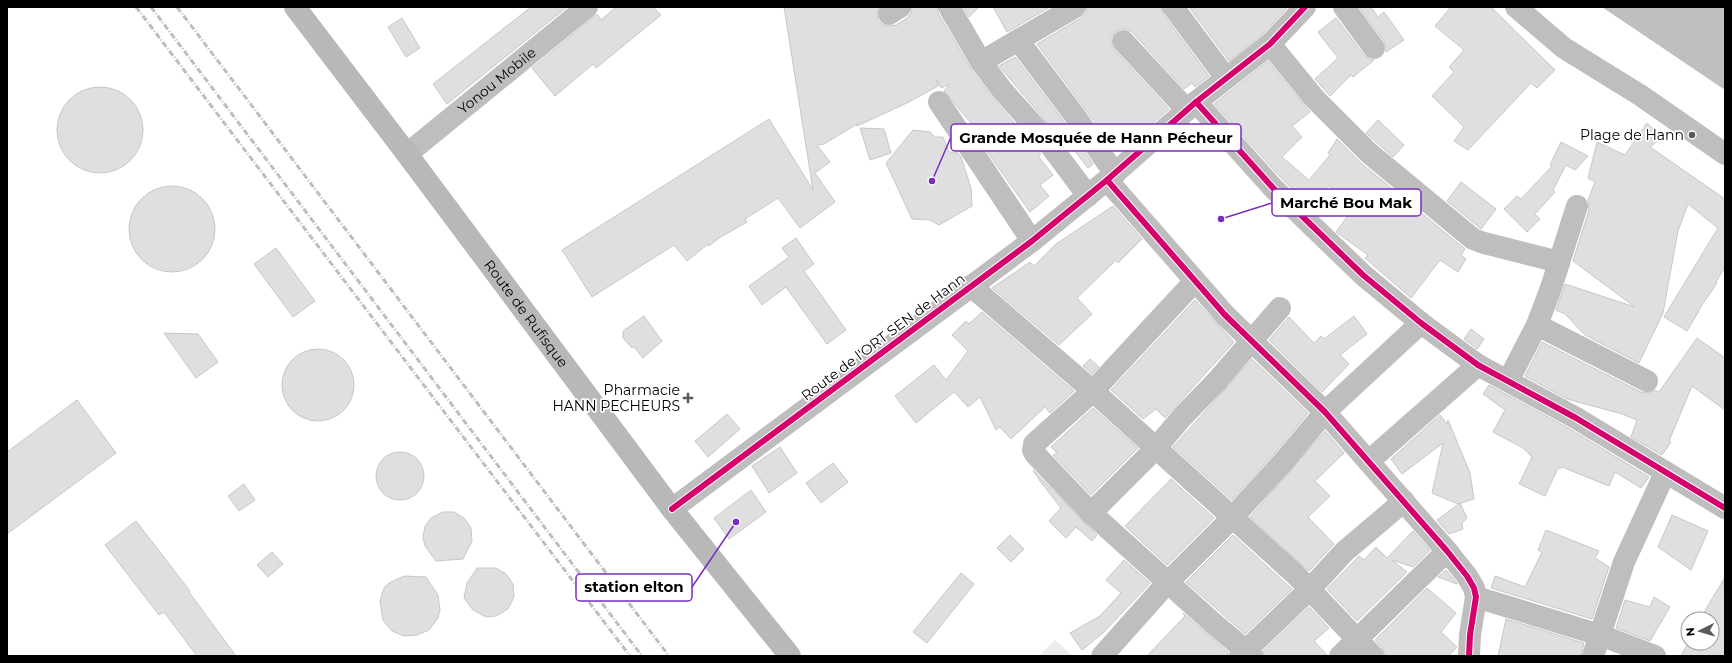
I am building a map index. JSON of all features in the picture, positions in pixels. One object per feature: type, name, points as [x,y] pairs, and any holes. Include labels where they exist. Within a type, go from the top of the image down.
[{"type":"main road","name":"Route de Rufisque","points":[[296,7],[672,509],[790,656]]},
{"type":"street","name":"Yonou Mobile","points":[[407,154],[587,7]]},
{"type":"street","points":[[949,7],[981,62],[1002,90],[1044,137],[1088,196]]},
{"type":"street","points":[[981,62],[1075,7]]},
{"type":"street","points":[[1173,7],[1226,78]]},
{"type":"street","name":"Route de l'ORT SEN de Hann","points":[[672,509],[1032,241],[1111,177],[1191,106],[1270,44],[1305,7]]},
{"type":"street","points":[[1344,7],[1374,48]]},
{"type":"street","points":[[1516,7],[1564,48],[1640,96],[1725,154]]},
{"type":"street","points":[[1018,40],[1073,113],[1111,177],[1195,281],[1225,315],[1325,412],[1404,501],[1467,576],[1474,588],[1476,597],[1470,635],[1469,656]]},
{"type":"street","points":[[1123,41],[1363,275],[1421,323],[1478,365],[1576,418],[1725,508]]},
{"type":"street","points":[[1270,44],[1314,98],[1369,153],[1473,239],[1559,262]]},
{"type":"street","points":[[939,102],[1032,241]]},
{"type":"street","points":[[1508,381],[1537,325],[1577,206]]},
{"type":"street","points":[[1195,281],[1093,391],[1034,444],[1033,450],[1036,455],[1091,514],[1246,654],[1344,552],[1404,501]]},
{"type":"street","points":[[971,286],[1093,391],[1155,449],[1295,574],[1373,656]]},
{"type":"street","points":[[1091,514],[1155,449],[1183,416],[1217,381],[1280,308]]},
{"type":"street","points":[[1102,656],[1168,582],[1232,518],[1284,461],[1325,412],[1421,323]]},
{"type":"street","points":[[1537,325],[1647,381]]},
{"type":"street","points":[[1368,461],[1478,365]]},
{"type":"street","points":[[1593,656],[1624,562],[1665,473]]},
{"type":"street","points":[[1340,656],[1447,551]]},
{"type":"street","points":[[1476,597],[1600,635],[1655,656]]},
{"type":"shaded area","points":[[1602,7],[1725,7],[1725,90]]},
{"type":"shaded area","points":[[1055,640],[1073,656],[1039,656]]},
{"type":"building","points":[[531,7],[567,7],[447,104],[433,84]]},
{"type":"building","points":[[616,7],[653,7],[661,15],[596,68],[593,64],[555,96],[532,68],[597,14],[601,20]]},
{"type":"building","points":[[784,7],[879,7],[877,14],[878,20],[883,25],[889,26],[896,25],[907,18],[911,13],[912,7],[937,7],[938,13],[971,69],[993,98],[1041,154],[1038,156],[1053,175],[1040,185],[1049,196],[1030,212],[985,149],[992,148],[944,91],[950,84],[941,88],[936,79],[938,86],[909,102],[857,126],[857,124],[824,144],[817,145],[830,162],[815,173],[835,202],[800,228],[778,198],[745,219],[747,222],[719,238],[709,246],[708,244],[687,261],[674,245],[592,297],[562,250],[769,119],[813,190]]},
{"type":"building","points":[[963,7],[979,7],[969,17]]},
{"type":"building","points":[[993,7],[1050,7],[1007,32]]},
{"type":"building","points":[[1087,7],[1161,7],[1163,14],[1209,76],[1195,87],[1192,83],[1184,89],[1132,32],[1126,29],[1120,29],[1115,32],[1111,38],[1111,44],[1114,49],[1169,109],[1151,125],[1114,150],[1037,44],[1081,18],[1086,13]]},
{"type":"building","points":[[1189,7],[1288,7],[1262,35],[1229,61]]},
{"type":"building","points":[[1359,7],[1371,7],[1378,17],[1384,12],[1404,40],[1386,52],[1384,41]]},
{"type":"building","points":[[1451,7],[1491,7],[1555,70],[1537,88],[1531,83],[1468,150],[1454,141],[1464,127],[1432,96],[1454,72],[1449,67],[1464,50],[1435,26]]},
{"type":"building","points":[[402,18],[420,48],[406,57],[388,27]]},
{"type":"building","points":[[1336,18],[1364,55],[1369,59],[1374,60],[1353,77],[1351,75],[1330,96],[1315,79],[1338,58],[1318,32]]},
{"type":"building","points":[[1015,57],[1063,120],[1093,164],[1088,168],[1063,136],[1060,138],[999,66]]},
{"type":"building","points":[[1268,61],[1310,112],[1292,126],[1302,137],[1282,157],[1309,180],[1330,155],[1328,153],[1337,139],[1361,163],[1465,249],[1461,255],[1466,259],[1458,272],[1440,260],[1411,298],[1365,258],[1368,255],[1336,232],[1356,204],[1328,186],[1311,207],[1283,180],[1214,104]]},
{"type":"building","points":[[100,87],[116,90],[124,94],[136,106],[140,114],[143,130],[140,146],[136,154],[124,166],[116,170],[100,173],[84,170],[76,166],[64,154],[60,146],[57,130],[60,114],[64,106],[76,94],[84,90]]},
{"type":"building","points":[[1378,120],[1404,145],[1393,157],[1366,133]]},
{"type":"building","points":[[1647,123],[1662,137],[1650,147],[1725,199],[1725,267],[1716,282],[1717,283],[1698,311],[1687,331],[1664,317],[1718,228],[1688,204],[1678,231],[1663,313],[1639,363],[1585,335],[1565,314],[1556,310],[1565,284],[1635,307],[1573,261],[1589,210],[1588,200],[1595,182],[1588,178],[1597,142],[1625,155]]},
{"type":"building","points":[[860,128],[884,129],[891,153],[870,160]]},
{"type":"building","points":[[913,130],[930,132],[935,137],[943,137],[949,152],[957,152],[961,157],[971,188],[972,206],[939,225],[930,220],[912,219],[886,163]]},
{"type":"building","points":[[1561,142],[1588,156],[1575,170],[1566,165],[1553,190],[1555,192],[1535,214],[1540,219],[1527,232],[1504,209],[1517,196],[1521,199],[1552,166],[1550,165]]},
{"type":"building","points":[[1461,182],[1496,209],[1481,229],[1447,201]]},
{"type":"building","points":[[172,186],[188,189],[196,193],[208,205],[212,213],[215,229],[212,245],[208,253],[196,265],[188,269],[172,272],[156,269],[148,265],[136,253],[132,245],[129,229],[132,213],[136,205],[148,193],[156,189]]},
{"type":"building","points":[[1113,206],[1142,239],[1118,263],[1116,260],[1077,298],[1092,314],[1059,345],[992,288],[1030,262],[1034,266],[1056,244]]},
{"type":"building","points":[[796,238],[814,264],[804,271],[846,330],[827,344],[786,287],[762,305],[749,286],[789,257],[782,248]]},
{"type":"building","points":[[276,248],[315,301],[293,317],[254,264]]},
{"type":"building","points":[[1195,300],[1234,342],[1165,418],[1156,409],[1143,419],[1111,390]]},
{"type":"building","points":[[982,312],[1074,391],[1050,413],[1045,407],[1011,439],[1000,427],[996,430],[980,397],[968,407],[954,392],[916,423],[895,396],[934,365],[946,380],[968,351],[952,335],[966,321],[969,324]]},
{"type":"building","points":[[644,316],[662,341],[643,358],[634,347],[632,348],[623,338],[623,331]]},
{"type":"building","points":[[1354,316],[1367,334],[1340,355],[1349,364],[1322,392],[1269,340],[1289,317],[1314,343],[1321,336],[1324,339]]},
{"type":"building","points":[[1471,329],[1484,339],[1477,349],[1464,339]]},
{"type":"building","points":[[164,333],[198,334],[218,362],[196,378]]},
{"type":"building","points":[[1697,338],[1725,358],[1725,410],[1692,386],[1669,441],[1671,442],[1662,455],[1631,437],[1637,420],[1622,414],[1567,399],[1525,376],[1542,342],[1641,392],[1648,393],[1655,390],[1659,392]]},
{"type":"building","points":[[311,349],[325,349],[332,351],[344,359],[352,371],[354,385],[352,399],[344,411],[332,419],[325,421],[311,421],[304,419],[292,411],[284,399],[282,392],[282,378],[284,371],[292,359],[304,351]]},
{"type":"building","points":[[1090,359],[1099,367],[1092,374],[1083,366]]},
{"type":"building","points":[[1252,359],[1308,413],[1275,453],[1232,500],[1173,447]]},
{"type":"building","points":[[1489,385],[1570,429],[1649,477],[1641,488],[1615,472],[1609,486],[1562,467],[1560,469],[1558,468],[1545,496],[1519,484],[1532,457],[1523,448],[1493,432],[1505,410],[1483,394]]},
{"type":"building","points":[[77,400],[116,453],[7,534],[7,452]]},
{"type":"building","points":[[1093,408],[1138,448],[1091,495],[1053,455],[1057,453],[1051,447]]},
{"type":"building","points":[[727,414],[740,429],[708,457],[695,441]]},
{"type":"building","points":[[1440,415],[1447,424],[1448,420],[1470,473],[1474,499],[1458,504],[1432,493],[1443,443],[1402,474],[1391,459]]},
{"type":"building","points":[[1325,431],[1344,453],[1315,481],[1330,496],[1308,517],[1334,544],[1309,571],[1250,517]]},
{"type":"building","points":[[780,447],[797,473],[769,493],[752,466]]},
{"type":"building","points":[[395,452],[405,452],[417,459],[424,471],[424,481],[417,493],[405,500],[395,500],[387,496],[380,489],[376,481],[376,471],[380,463],[387,456]]},
{"type":"building","points":[[833,463],[848,482],[821,503],[806,483]]},
{"type":"building","points":[[1033,470],[1097,535],[1092,541],[1076,527],[1066,538],[1049,521],[1061,508]]},
{"type":"building","points":[[1171,479],[1214,518],[1167,565],[1125,526]]},
{"type":"building","points":[[244,484],[255,500],[239,511],[228,496]]},
{"type":"building","points":[[751,490],[766,512],[729,539],[714,518]]},
{"type":"building","points":[[1460,503],[1467,518],[1462,523],[1463,529],[1449,534],[1437,520]]},
{"type":"building","points":[[443,512],[454,512],[464,518],[471,528],[472,541],[463,559],[436,561],[425,546],[423,537],[425,526],[431,518]]},
{"type":"building","points":[[1672,515],[1708,531],[1691,570],[1658,547]]},
{"type":"building","points":[[136,521],[190,591],[189,592],[236,656],[197,656],[164,612],[159,615],[105,545]]},
{"type":"building","points":[[1546,530],[1599,551],[1595,558],[1609,567],[1592,619],[1491,588],[1495,576],[1525,587],[1542,552],[1538,550]]},
{"type":"building","points":[[1413,531],[1430,550],[1413,567],[1392,560],[1407,572],[1357,621],[1327,589],[1359,556],[1364,560],[1376,547],[1387,558]]},
{"type":"building","points":[[1010,535],[1024,549],[1011,562],[997,548]]},
{"type":"building","points":[[1233,535],[1292,589],[1245,634],[1186,582]]},
{"type":"building","points":[[272,552],[283,564],[268,577],[257,565]]},
{"type":"building","points":[[1124,560],[1150,583],[1104,632],[1082,650],[1070,633],[1100,616],[1121,593],[1106,580]]},
{"type":"building","points":[[477,568],[496,568],[506,574],[513,584],[514,597],[508,609],[496,616],[486,617],[473,610],[464,598],[467,583]]},
{"type":"building","points":[[1446,570],[1457,583],[1457,584],[1438,577]]},
{"type":"building","points":[[961,573],[974,584],[927,643],[913,632]]},
{"type":"building","points":[[404,576],[426,577],[438,595],[440,610],[438,618],[429,630],[417,635],[404,636],[392,631],[383,620],[380,601],[384,588],[389,583]]},
{"type":"building","points":[[1725,577],[1725,656],[1681,656],[1684,651],[1720,651],[1720,611],[1705,611]]},
{"type":"building","points":[[1427,588],[1456,613],[1441,632],[1457,647],[1448,656],[1385,656],[1382,648],[1375,640]]},
{"type":"building","points":[[1654,597],[1670,607],[1650,641],[1616,628],[1625,600],[1650,607]]},
{"type":"building","points":[[1309,607],[1329,628],[1314,641],[1328,656],[1264,656],[1263,651]]},
{"type":"building","points":[[1183,613],[1228,652],[1228,656],[1147,656],[1185,616]]},
{"type":"building","points":[[1506,619],[1584,643],[1581,656],[1498,656]]},
{"type":"railway","points":[[136,7],[630,656]]},
{"type":"railway","points":[[151,7],[642,656]]},
{"type":"railway","points":[[177,7],[669,656]]},
{"type":"cycle path","points":[[672,509],[1032,241],[1107,180],[1196,102],[1270,44],[1305,7]]},
{"type":"cycle path","points":[[1196,102],[1274,189],[1363,275],[1421,323],[1478,365],[1576,418],[1725,508]]},
{"type":"cycle path","points":[[1107,180],[1225,315],[1325,412],[1447,551],[1467,576],[1474,588],[1476,597],[1470,635],[1469,656]]},
{"type":"place","name":"Plage de Hann","points":[[1692,135]]},
{"type":"place","name":"Grande Mosquée de Hann Pécheur","points":[[932,181]]},
{"type":"place","name":"Marché Bou Mak","points":[[1221,219]]},
{"type":"place","name":"Pharmacie HANN PECHEURS","points":[[688,398]]},
{"type":"place","name":"station elton","points":[[736,522]]}]
